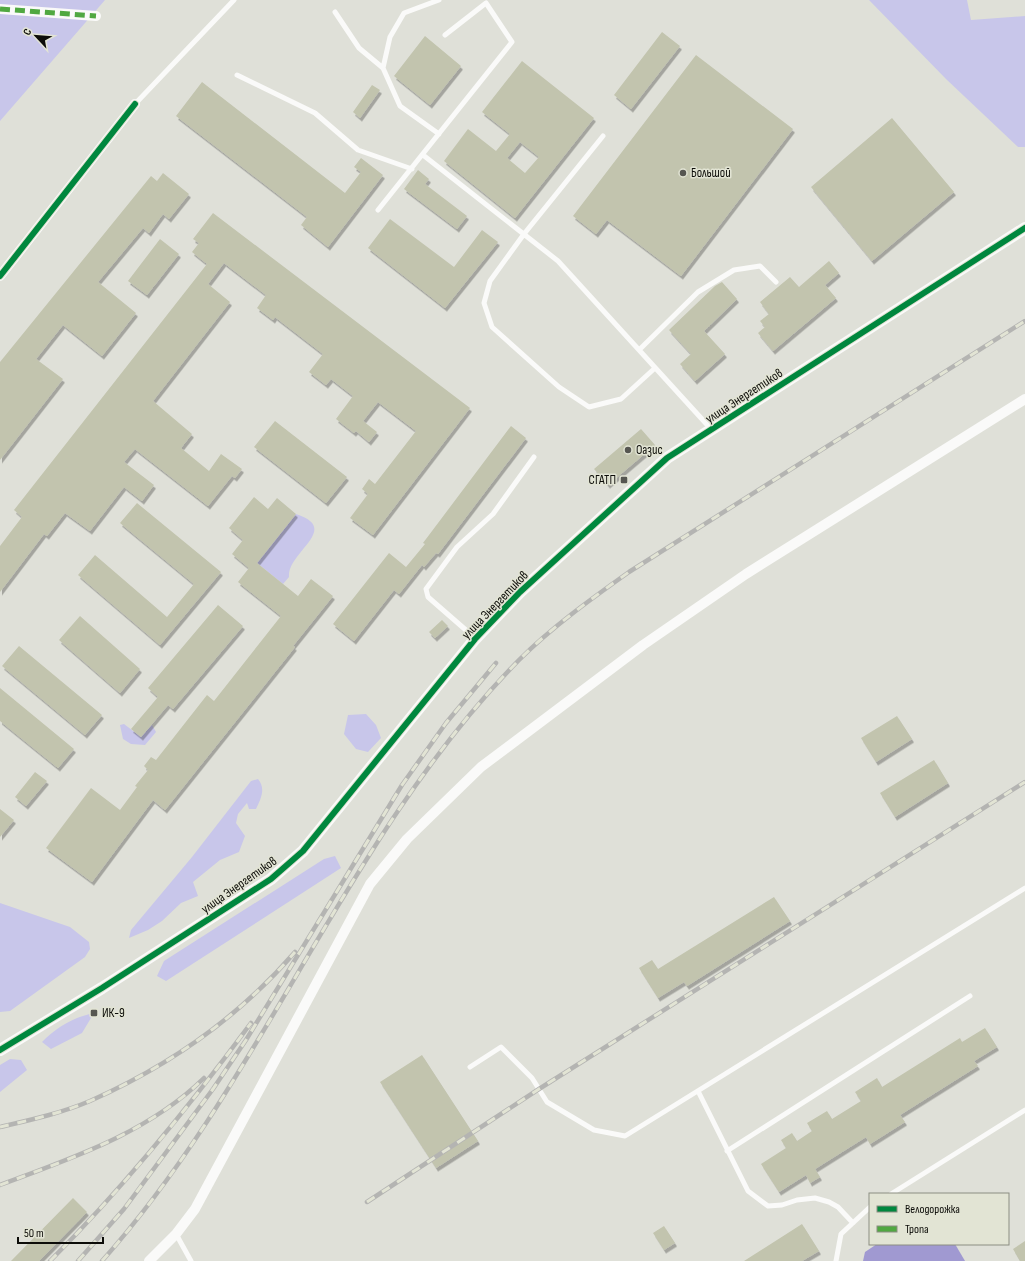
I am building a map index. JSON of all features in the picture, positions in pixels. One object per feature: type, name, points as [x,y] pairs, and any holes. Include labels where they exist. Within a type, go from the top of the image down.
[{"type":"street","points":[[0,9],[96,16]]},
{"type":"street","points":[[0,276],[135,104]]},
{"type":"street","name":"улица Энергетиков","points":[[0,1050],[102,988],[271,879],[303,851],[475,639],[520,592],[659,466],[712,430],[1025,228]]},
{"type":"street","points":[[149,1261],[176,1234],[195,1209],[370,884],[424,820],[480,767],[643,645],[746,574],[1025,399]]},
{"type":"lane","points":[[135,104],[234,0]]},
{"type":"lane","points":[[383,68],[390,37],[404,13],[439,0]]},
{"type":"lane","points":[[378,210],[512,42],[486,3],[446,35]]},
{"type":"lane","points":[[335,12],[359,48],[383,68],[400,106],[440,134]]},
{"type":"lane","points":[[237,75],[315,113],[358,150],[412,169]]},
{"type":"lane","points":[[603,136],[524,234],[490,281],[484,303],[492,327],[559,387],[589,407],[621,399],[655,368]]},
{"type":"lane","points":[[423,155],[558,262],[712,430]]},
{"type":"lane","points":[[639,350],[698,292],[734,270],[760,266],[776,282]]},
{"type":"lane","points":[[475,639],[428,597],[426,589],[457,547],[493,514],[534,456]]},
{"type":"lane","points":[[470,1067],[501,1047],[532,1078],[547,1102],[594,1130],[625,1136],[1025,888]]},
{"type":"lane","points":[[727,1151],[970,996]]},
{"type":"lane","points":[[698,1091],[748,1191],[768,1206],[782,1205],[797,1200],[815,1198],[829,1202],[838,1207],[853,1223]]},
{"type":"lane","points":[[893,1193],[1025,1110]]},
{"type":"lane","points":[[836,1261],[841,1234],[869,1208]]},
{"type":"lane","points":[[176,1234],[191,1261]]},
{"type":"shaded area","points":[[0,0],[105,0],[0,121]]},
{"type":"shaded area","points":[[869,0],[967,0],[971,20],[1025,16],[1025,147],[1018,147],[946,79]]},
{"type":"shaded area","points":[[296,514],[309,520],[314,527],[313,534],[296,559],[291,568],[289,577],[283,584],[257,563]]},
{"type":"shaded area","points":[[366,714],[376,725],[381,738],[368,752],[356,749],[344,734],[348,715]]},
{"type":"shaded area","points":[[124,724],[141,737],[152,725],[156,732],[145,745],[131,744],[123,739],[120,725]]},
{"type":"shaded area","points":[[258,779],[262,786],[262,790],[256,809],[249,809],[247,803],[238,814],[236,823],[245,836],[239,852],[220,860],[193,882],[198,896],[181,903],[162,921],[148,930],[129,938],[131,930],[192,857],[251,781]]},
{"type":"shaded area","points":[[335,856],[341,868],[166,981],[157,976],[164,961],[324,859]]},
{"type":"shaded area","points":[[0,903],[70,927],[89,942],[90,949],[85,957],[10,1011],[0,1012]]},
{"type":"shaded area","points":[[94,1013],[82,1033],[51,1049],[42,1042],[66,1023]]},
{"type":"shaded area","points":[[10,1059],[21,1060],[27,1070],[0,1092],[0,1065]]},
{"type":"shaded area","points":[[876,1245],[956,1245],[965,1261],[863,1261],[865,1252]]},
{"type":"building","points":[[662,32],[680,46],[631,109],[614,95]]},
{"type":"building","points":[[425,36],[461,66],[430,105],[394,76]]},
{"type":"building","name":"Большой","points":[[696,55],[793,129],[681,276],[607,220],[596,234],[573,216]]},
{"type":"building","points":[[522,61],[594,118],[515,218],[444,161],[468,129],[496,151],[510,134],[482,112]],"holes":[[[520,142],[539,157],[525,173],[507,158]]]},
{"type":"building","points":[[202,82],[345,193],[361,172],[354,167],[361,158],[383,175],[328,247],[301,225],[307,217],[176,116]]},
{"type":"building","points":[[372,85],[380,90],[360,118],[353,112]]},
{"type":"building","points":[[892,118],[954,192],[872,261],[811,187]]},
{"type":"building","points":[[418,170],[429,179],[425,184],[467,216],[457,229],[404,189]]},
{"type":"building","points":[[163,173],[189,194],[169,219],[163,214],[149,233],[143,228],[98,282],[136,313],[102,356],[63,325],[36,359],[63,379],[0,460],[0,362],[151,176],[157,181]]},
{"type":"building","points":[[213,213],[470,408],[373,535],[350,518],[368,494],[362,489],[369,479],[375,484],[416,431],[378,402],[363,421],[377,432],[369,442],[356,431],[354,433],[336,419],[353,396],[331,379],[326,385],[309,372],[323,354],[275,317],[273,320],[257,308],[266,295],[224,263],[208,284],[230,302],[153,401],[192,434],[181,448],[209,471],[221,454],[242,469],[235,478],[232,476],[208,506],[135,449],[124,462],[154,485],[142,501],[124,487],[90,531],[65,513],[47,536],[44,534],[0,592],[0,546],[22,517],[14,510],[207,264],[192,252],[199,243],[193,239]]},
{"type":"building","points":[[390,219],[454,267],[482,230],[498,242],[445,308],[368,248]]},
{"type":"building","points":[[160,239],[179,254],[147,295],[128,281]]},
{"type":"building","points":[[829,261],[839,273],[825,285],[836,298],[773,351],[758,333],[765,327],[760,321],[769,314],[760,302],[790,277],[799,287]]},
{"type":"building","points":[[722,282],[737,299],[704,331],[725,354],[695,381],[680,364],[691,354],[669,330],[715,286]]},
{"type":"building","points":[[275,421],[347,477],[326,503],[254,447]]},
{"type":"building","points":[[511,426],[526,438],[438,554],[436,553],[424,567],[422,565],[399,594],[394,590],[354,641],[333,624],[389,553],[406,567],[425,544],[423,543]]},
{"type":"building","points":[[641,429],[655,445],[608,485],[594,469]]},
{"type":"building","points":[[254,497],[268,509],[277,498],[296,514],[257,563],[298,596],[311,579],[333,596],[293,646],[295,647],[165,810],[153,800],[92,882],[46,848],[91,788],[120,810],[137,787],[135,786],[148,770],[144,766],[151,757],[156,760],[207,695],[214,701],[281,616],[238,582],[249,568],[232,554],[243,540],[229,528]]},
{"type":"building","points":[[137,503],[221,572],[160,645],[78,575],[95,555],[167,617],[194,584],[120,523]]},
{"type":"building","points":[[218,605],[243,626],[173,709],[168,705],[141,737],[131,729],[158,697],[148,688]]},
{"type":"building","points":[[80,616],[140,669],[120,693],[59,640]]},
{"type":"building","points":[[442,620],[448,626],[435,638],[429,632]]},
{"type":"building","points":[[19,646],[102,715],[85,735],[2,666]]},
{"type":"building","points":[[0,688],[74,749],[58,768],[0,721]]},
{"type":"building","points":[[897,716],[912,739],[876,762],[861,738]]},
{"type":"building","points":[[934,760],[948,783],[895,817],[880,793]]},
{"type":"building","points":[[35,772],[47,781],[26,806],[15,797]]},
{"type":"building","points":[[0,809],[14,820],[0,837]]},
{"type":"building","points":[[774,897],[790,921],[687,986],[684,982],[658,998],[639,968],[652,960],[658,969]]},
{"type":"building","points":[[985,1028],[997,1047],[974,1061],[978,1066],[900,1115],[905,1122],[870,1144],[866,1137],[815,1169],[820,1177],[810,1183],[806,1175],[779,1192],[761,1164],[786,1148],[781,1140],[792,1133],[797,1141],[812,1131],[807,1123],[827,1111],[832,1119],[861,1101],[855,1092],[877,1078],[882,1087],[960,1038],[962,1042]]},
{"type":"building","points":[[422,1055],[478,1141],[436,1168],[380,1082]]},
{"type":"building","points":[[73,1198],[87,1212],[39,1261],[11,1261]]},
{"type":"building","points":[[802,1224],[819,1251],[802,1261],[744,1261]]},
{"type":"building","points":[[664,1226],[675,1243],[664,1250],[653,1233]]},
{"type":"building","points":[[1025,1241],[1025,1261],[1020,1261],[1013,1249]]},
{"type":"railway","points":[[102,1261],[160,1190],[212,1115],[354,879],[404,802],[458,729],[519,660],[558,625],[629,572],[1025,321]]},
{"type":"railway","points":[[78,1261],[124,1209],[213,1089],[246,1040],[402,785],[446,723],[496,663]]},
{"type":"railway","points":[[367,1202],[539,1089],[1025,782]]},
{"type":"railway","points":[[0,1127],[46,1116],[90,1101],[175,1056],[201,1038],[250,998],[295,952]]},
{"type":"railway","points":[[50,1261],[104,1204],[155,1146],[180,1116],[251,1023]]},
{"type":"railway","points":[[0,1185],[81,1154],[134,1129],[159,1114],[204,1078]]},
{"type":"marked path","points":[[0,9],[96,16]]},
{"type":"cycle path","points":[[0,276],[135,104]]},
{"type":"cycle path","points":[[0,1050],[102,988],[271,879],[303,851],[475,639],[520,592],[667,458],[1025,228]]},
{"type":"place","name":"Большой","points":[[683,173]]},
{"type":"place","name":"Оазис","points":[[628,450]]},
{"type":"place","name":"СГАТП","points":[[624,480]]},
{"type":"place","name":"ИК-9","points":[[94,1013]]}]
